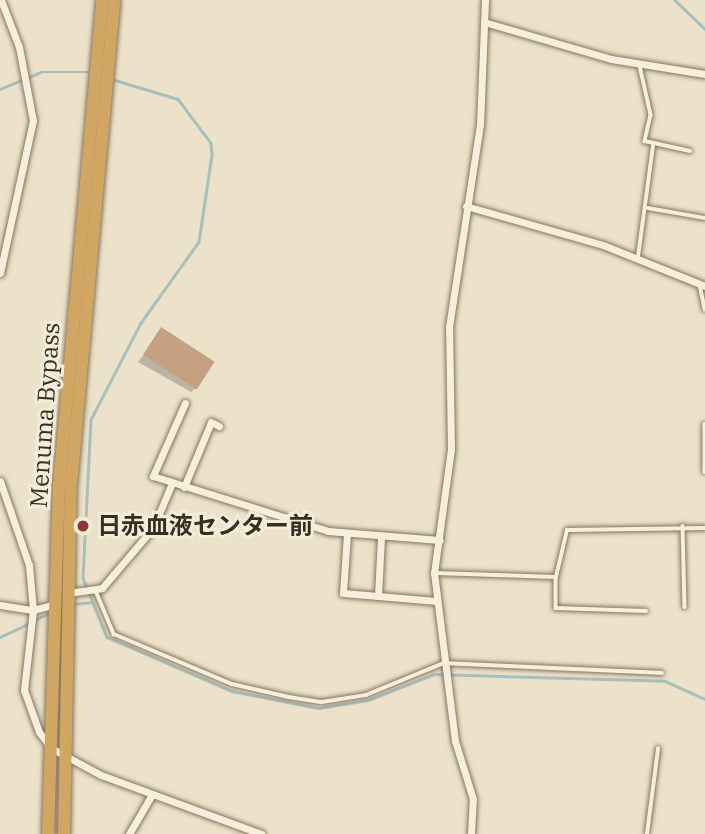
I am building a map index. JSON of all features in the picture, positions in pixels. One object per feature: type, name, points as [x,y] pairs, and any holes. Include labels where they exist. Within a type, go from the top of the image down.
[{"type":"highway","name":"Menuma Bypass","points":[[64,834],[67,759],[59,486],[102,0]]},
{"type":"highway","name":"Menuma Bypass","points":[[48,834],[61,605],[114,0]]},
{"type":"street","points":[[0,273],[27,169],[33,121],[26,73],[1,0]]},
{"type":"street","points":[[471,834],[473,799],[455,741],[434,573],[452,449],[449,327],[480,125],[485,0]]},
{"type":"street","points":[[484,22],[640,64],[705,74]]},
{"type":"street","points":[[466,206],[638,257],[703,286]]},
{"type":"street","points":[[185,403],[153,476],[348,534],[440,540]]},
{"type":"street","points":[[184,487],[198,444],[211,422],[219,426]]},
{"type":"street","points":[[0,481],[29,565],[33,612],[24,690],[29,712],[51,748],[67,759],[151,796],[261,834]]},
{"type":"street","points":[[0,605],[33,612],[61,605],[83,592],[95,591],[153,528],[172,483]]},
{"type":"street","points":[[348,534],[343,593],[437,601]]},
{"type":"street","points":[[378,595],[381,538]]},
{"type":"street","points":[[129,834],[151,796]]},
{"type":"lane","points":[[640,64],[651,115],[645,141],[653,146],[690,151]]},
{"type":"lane","points":[[638,257],[648,208],[653,146]]},
{"type":"lane","points":[[648,208],[705,218]]},
{"type":"lane","points":[[703,286],[705,309]]},
{"type":"lane","points":[[705,424],[705,472]]},
{"type":"lane","points":[[646,611],[556,608],[556,578],[567,530],[683,526],[705,528]]},
{"type":"lane","points":[[683,526],[685,607]]},
{"type":"lane","points":[[434,573],[556,578]]},
{"type":"lane","points":[[95,591],[114,634],[269,694],[322,702],[366,695],[444,663],[662,673]]},
{"type":"lane","points":[[647,834],[658,749]]},
{"type":"building","points":[[161,327],[215,362],[197,390],[143,355]]},
{"type":"waterway","points":[[675,0],[705,29]]},
{"type":"waterway","points":[[0,89],[41,72],[89,72]]},
{"type":"waterway","points":[[115,80],[178,99],[211,143],[212,155],[199,242],[141,323],[91,420],[83,578],[107,637],[232,691],[319,708],[368,700],[434,674],[665,681],[705,699]]},
{"type":"waterway","points":[[72,604],[93,602]]},
{"type":"waterway","points":[[34,620],[50,613]]},
{"type":"waterway","points":[[0,637],[28,624]]},
{"type":"place","name":"日赤血液センター前","points":[[83,526]]}]
